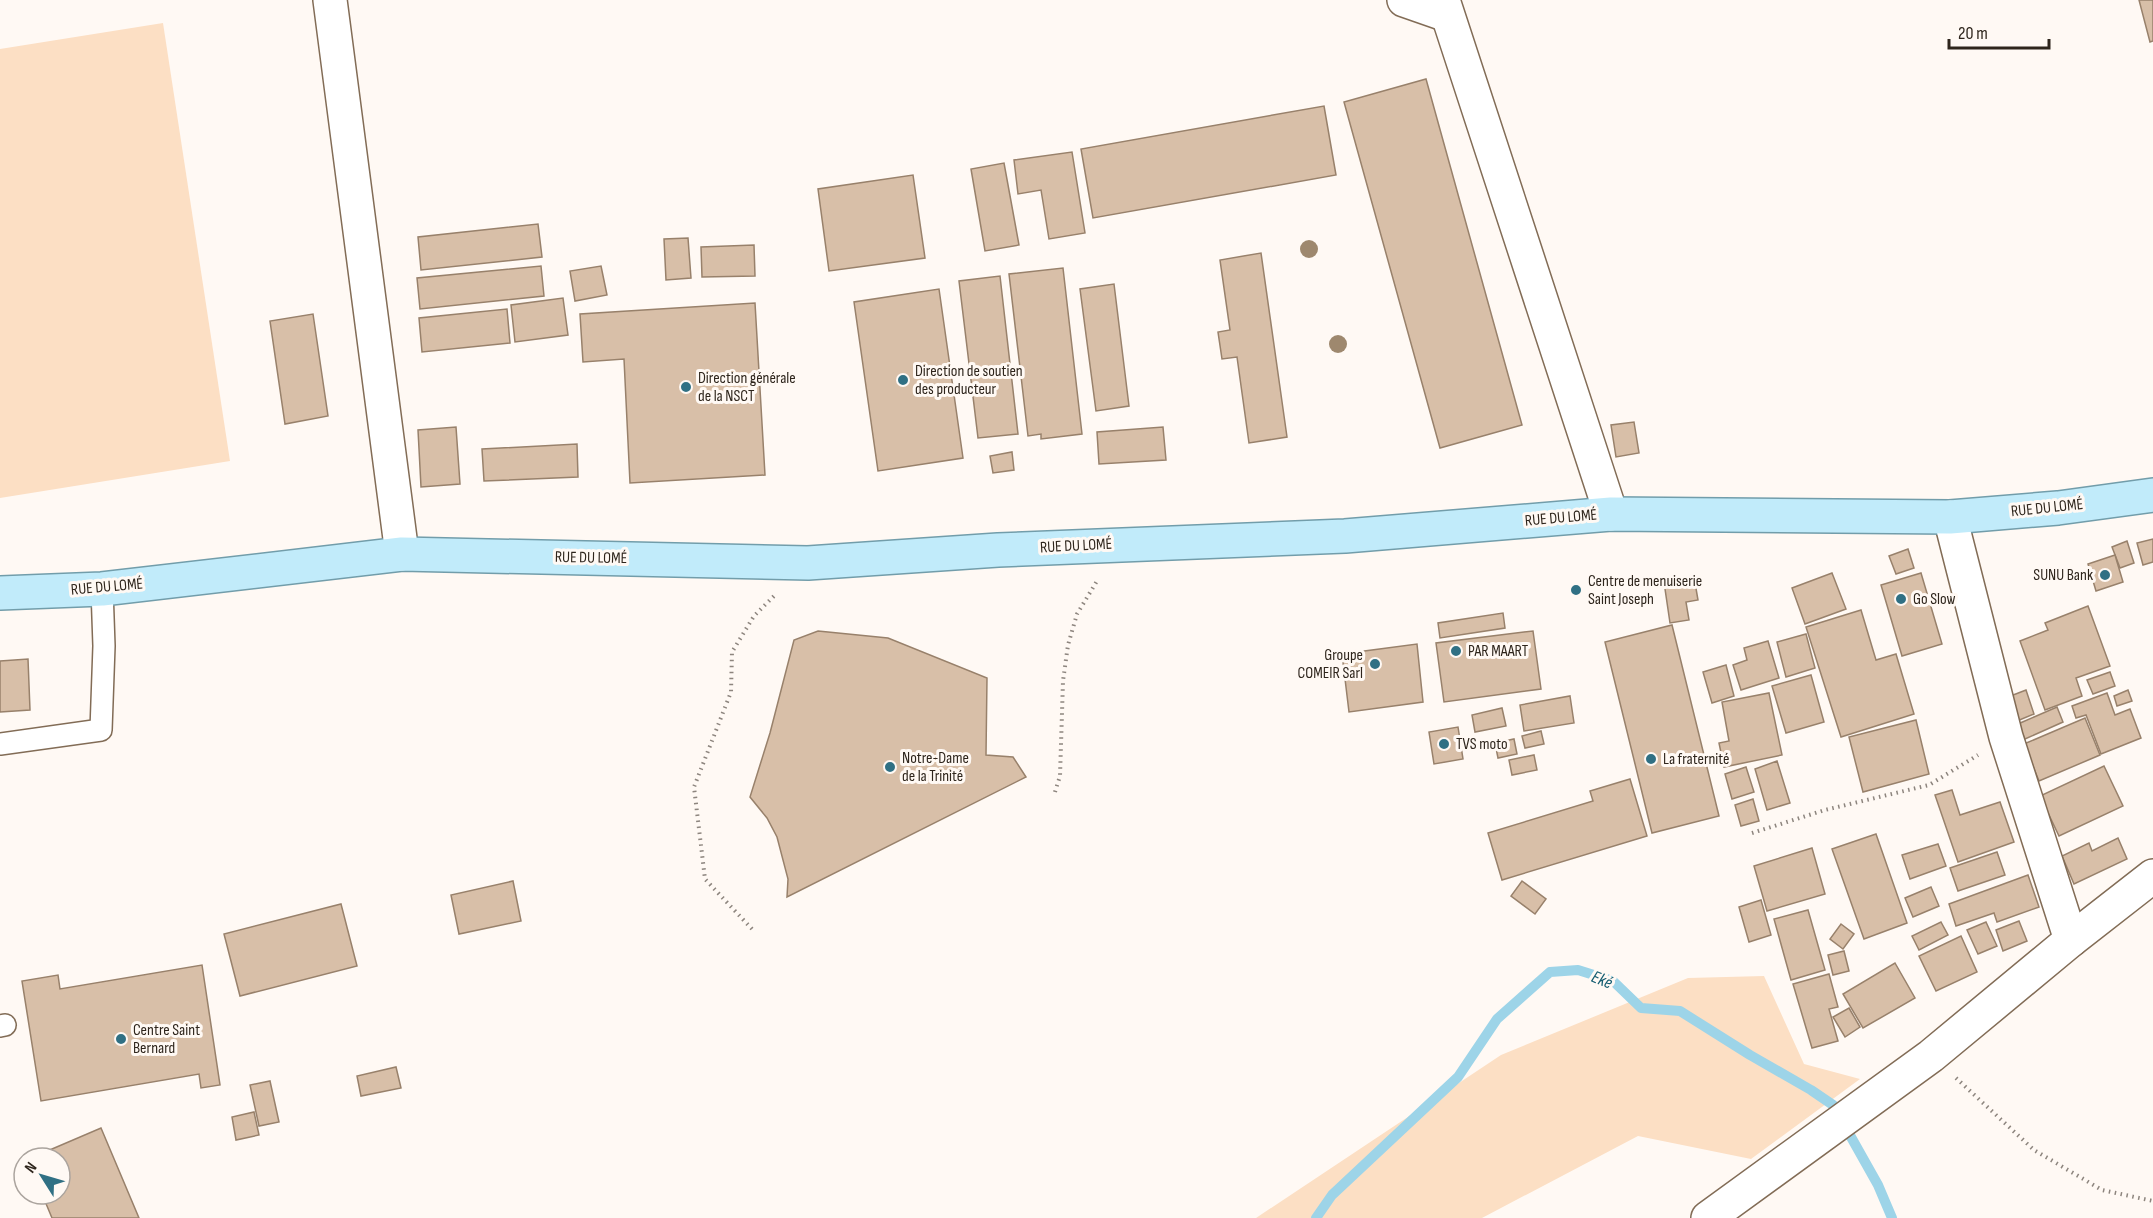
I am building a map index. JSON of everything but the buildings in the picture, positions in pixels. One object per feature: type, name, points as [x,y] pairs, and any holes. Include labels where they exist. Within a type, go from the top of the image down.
[{"type":"main road","name":"RUE DU LOMÉ","points":[[0,593],[102,589],[402,554],[808,563],[1118,544],[1345,536],[1611,514],[1950,517],[2058,508],[2153,495]]},
{"type":"street","points":[[330,0],[402,554]]},
{"type":"street","points":[[1404,0],[1445,8],[1611,514]]},
{"type":"street","points":[[1950,517],[2006,737],[2071,940]]},
{"type":"street","points":[[1708,1218],[1931,1056],[2071,940],[2153,876]]},
{"type":"lane","points":[[0,744],[101,730],[104,646],[102,589]]},
{"type":"path","points":[[1055,792],[1060,776],[1063,681],[1068,645],[1077,614],[1118,544]]},
{"type":"path","points":[[752,929],[705,879],[694,787],[731,692],[732,652],[754,616],[808,563]]},
{"type":"path","points":[[1752,833],[1825,810],[1929,785],[2006,737]]},
{"type":"path","points":[[1931,1056],[2034,1150],[2102,1190],[2153,1201]]},
{"type":"shaded area","points":[[163,23],[230,461],[0,498],[0,49]]},
{"type":"shaded area","points":[[1764,976],[1804,1064],[1860,1079],[1751,1159],[1638,1136],[1482,1218],[1256,1218],[1501,1055],[1688,978]]},
{"type":"waterway","name":"Eké","points":[[1316,1218],[1332,1195],[1458,1077],[1497,1019],[1550,972],[1578,970],[1613,981],[1641,1008],[1680,1011],[1833,1105],[1878,1185],[1892,1218]]},
{"type":"place","name":"Direction de soutien des producteur","points":[[903,380]]},
{"type":"place","name":"Direction générale de la NSCT","points":[[686,387]]},
{"type":"place","name":"SUNU Bank","points":[[2105,575]]},
{"type":"place","name":"Centre de menuiserie Saint Joseph","points":[[1576,590]]},
{"type":"place","name":"Go Slow","points":[[1901,599]]},
{"type":"place","name":"PAR MAART","points":[[1456,651]]},
{"type":"place","name":"Groupe COMEIR Sarl","points":[[1375,664]]},
{"type":"place","name":"TVS moto","points":[[1444,744]]},
{"type":"place","name":"La fraternité","points":[[1651,759]]},
{"type":"place","name":"Notre-Dame de la Trinité","points":[[890,767]]},
{"type":"place","name":"Centre Saint Bernard","points":[[121,1039]]}]
